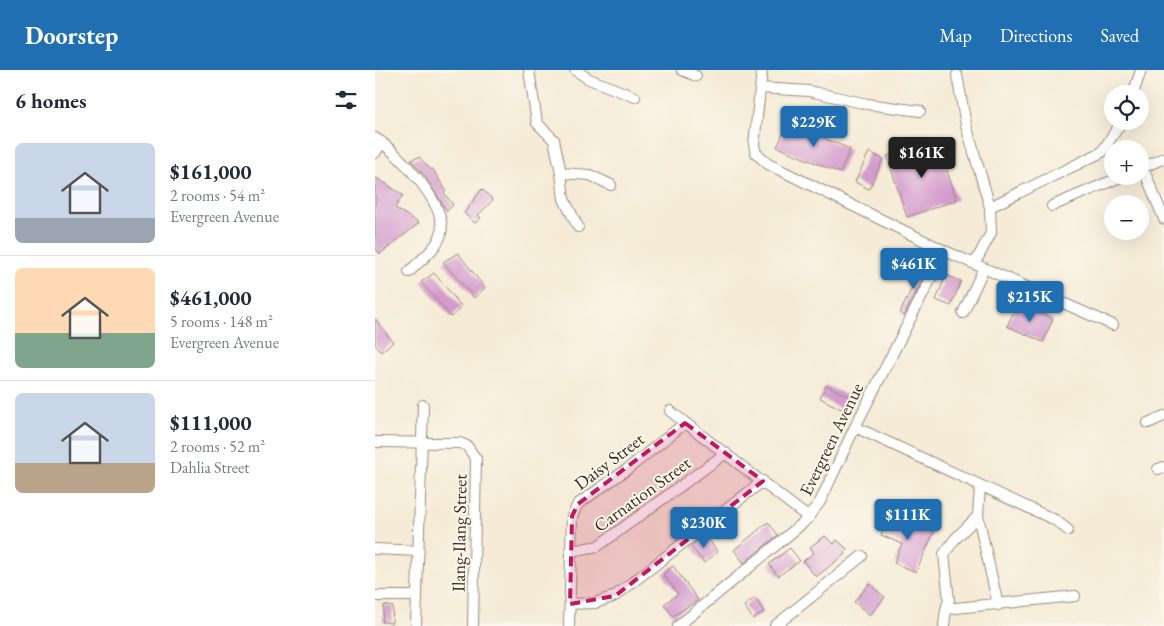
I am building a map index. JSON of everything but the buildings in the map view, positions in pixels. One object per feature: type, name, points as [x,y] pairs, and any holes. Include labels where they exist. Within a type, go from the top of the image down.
[{"type":"street","points":[[529,70],[537,123],[554,140],[564,199],[578,227]]},
{"type":"street","points":[[575,70],[589,79],[635,97]]},
{"type":"street","points":[[682,70],[695,76]]},
{"type":"street","points":[[762,70],[755,150],[768,164],[945,250],[1113,325]]},
{"type":"street","points":[[1136,85],[1141,70]]},
{"type":"street","points":[[957,75],[966,125],[990,207],[991,233],[963,313]]},
{"type":"street","points":[[760,88],[809,92],[867,104],[920,111]]},
{"type":"street","points":[[990,207],[1102,152],[1117,130]]},
{"type":"street","points":[[375,153],[378,140],[398,155],[431,200],[441,222],[441,233],[437,244],[409,272]]},
{"type":"street","points":[[1149,165],[1164,158]]},
{"type":"street","points":[[561,173],[589,175],[611,185]]},
{"type":"street","points":[[1052,206],[1104,184]]},
{"type":"street","points":[[1149,185],[1164,219]]},
{"type":"street","name":"Evergreen Avenue","points":[[678,626],[809,518],[820,502],[855,426],[945,250]]},
{"type":"street","points":[[417,626],[423,405]]},
{"type":"street","points":[[670,411],[809,518]]},
{"type":"street","points":[[1148,423],[1164,416]]},
{"type":"street","name":"Daisy Street","points":[[569,626],[572,516],[578,504],[629,468],[685,423]]},
{"type":"street","points":[[855,426],[1055,520],[1068,530]]},
{"type":"street","name":"Ilang-Ilang Street","points":[[375,442],[460,443],[467,446],[476,459],[473,626]]},
{"type":"street","name":"Carnation Street","points":[[571,551],[598,546],[726,453]]},
{"type":"street","points":[[570,604],[595,602],[615,596],[763,481]]},
{"type":"street","points":[[980,486],[978,516],[998,605]]},
{"type":"street","points":[[944,626],[949,600],[944,554],[955,538],[978,516]]},
{"type":"street","points":[[375,549],[419,551]]},
{"type":"street","points":[[775,626],[862,556]]},
{"type":"street","points":[[375,596],[417,596]]},
{"type":"street","points":[[946,609],[1075,596]]},
{"type":"highlighted area","points":[[685,423],[763,481],[615,596],[570,604],[572,516],[578,504]]}]
